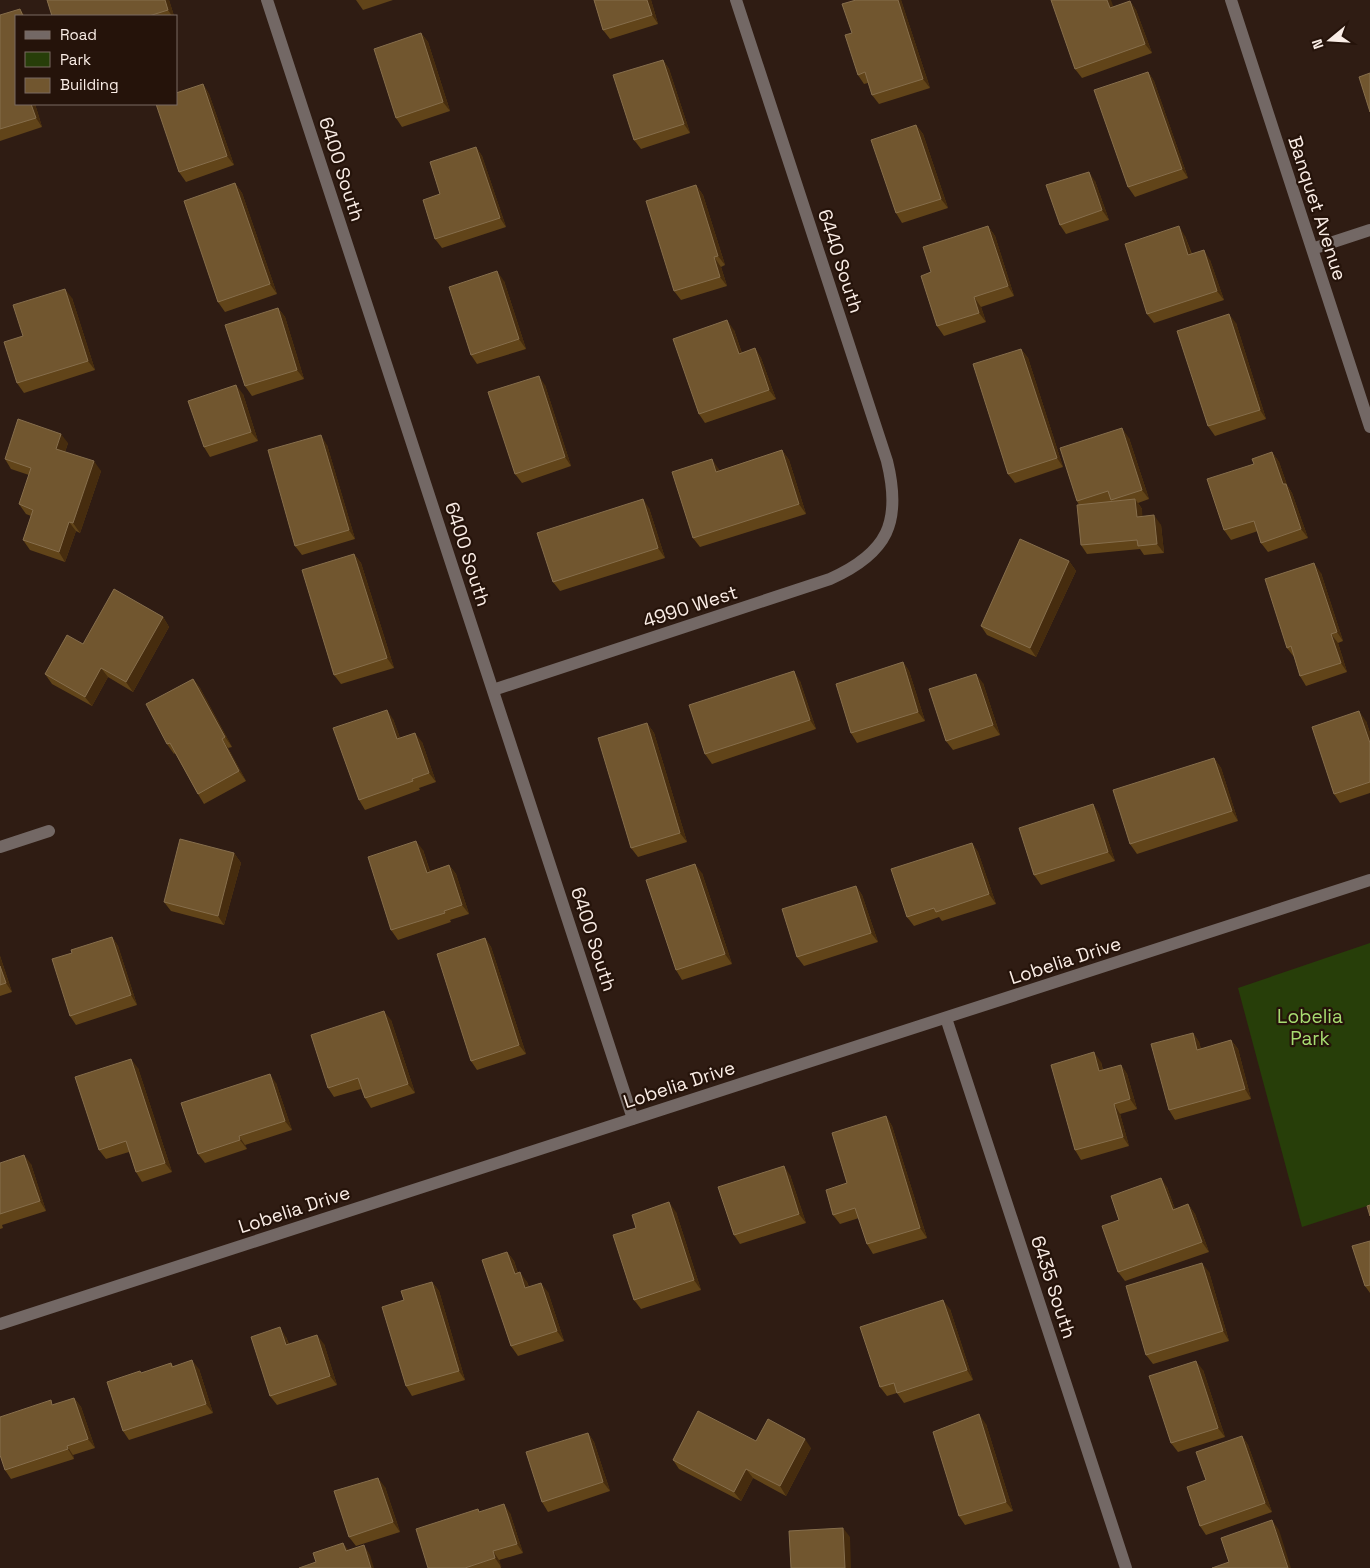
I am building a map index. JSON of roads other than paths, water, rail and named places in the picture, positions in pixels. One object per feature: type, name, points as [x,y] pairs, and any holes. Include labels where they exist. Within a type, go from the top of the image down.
[{"type":"street","name":"6400 South","points":[[267,0],[633,1119]]},
{"type":"street","name":"6440 South","points":[[736,0],[887,461],[892,479],[894,499],[886,536]]},
{"type":"street","name":"Banquet Avenue","points":[[1231,0],[1370,427]]},
{"type":"street","points":[[1312,248],[1370,230]]},
{"type":"street","name":"4990 West","points":[[493,690],[830,580],[862,563],[886,536]]},
{"type":"street","points":[[0,847],[50,831]]},
{"type":"street","name":"Lobelia Drive","points":[[0,1324],[1370,880]]},
{"type":"street","name":"6435 South","points":[[946,1018],[1126,1568]]},
{"type":"park label","name":"Lobelia Park","points":[[1310,1027]]}]
